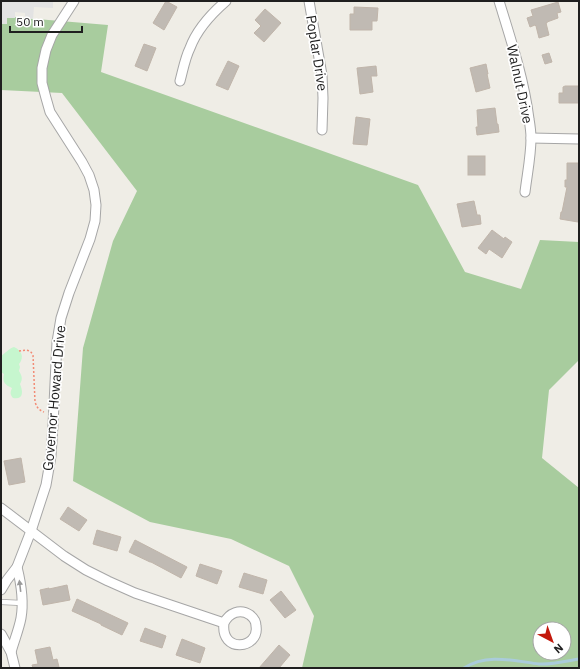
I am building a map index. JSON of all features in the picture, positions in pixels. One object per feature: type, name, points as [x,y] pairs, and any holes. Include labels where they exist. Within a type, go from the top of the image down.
[{"type":"street","name":"Governor Howard Drive","points":[[1,590],[17,567],[46,486],[51,456],[57,342],[61,318],[90,239],[95,221],[96,205],[94,190],[89,174],[50,112],[42,83],[42,68],[46,50],[52,35],[74,1]]},
{"type":"street","points":[[180,81],[189,50],[194,39],[214,12],[226,1]]},
{"type":"street","name":"Poplar Drive","points":[[309,1],[322,75],[322,130]]},
{"type":"street","name":"Walnut Drive","points":[[499,1],[520,71],[525,93],[531,138],[524,192]]},
{"type":"street","points":[[531,138],[579,139]]},
{"type":"street","points":[[1,508],[64,556],[86,570],[135,593],[224,623]]},
{"type":"street","points":[[11,652],[20,621],[22,603],[17,567]]},
{"type":"street","points":[[1,634],[11,652],[15,668]]},
{"type":"lane","points":[[1,602],[22,603]]},
{"type":"path","points":[[19,351],[30,350],[33,355],[35,402],[37,407],[39,410],[44,412],[54,412]]},
{"type":"green space","points":[[1,16],[108,25],[101,72],[418,185],[465,272],[521,289],[540,240],[579,242],[579,360],[549,390],[542,458],[579,488],[579,668],[302,668],[314,616],[289,566],[231,539],[150,522],[73,481],[83,348],[113,241],[137,191],[62,93],[1,90]]},
{"type":"green space","points":[[14,347],[19,350],[22,356],[19,364],[19,371],[22,378],[20,384],[22,394],[19,398],[13,398],[11,395],[12,388],[5,383],[3,379],[4,374],[1,372],[1,356]]},
{"type":"shaded area","points":[[1,1],[53,1],[53,8],[34,7],[33,19],[25,18],[25,13],[15,12],[15,18],[7,18],[7,24],[1,24]]},
{"type":"building","points":[[166,1],[177,7],[164,30],[153,23]]},
{"type":"building","points":[[558,2],[561,12],[557,13],[558,18],[546,23],[549,35],[539,38],[536,26],[530,27],[527,18],[533,16],[531,10]]},
{"type":"building","points":[[354,7],[378,8],[377,21],[372,21],[372,30],[350,30],[350,14],[354,14]]},
{"type":"building","points":[[265,9],[281,23],[264,42],[254,33],[261,26],[255,20]]},
{"type":"building","points":[[144,44],[156,48],[147,71],[135,66]]},
{"type":"building","points":[[549,53],[552,62],[545,64],[542,55]]},
{"type":"building","points":[[228,61],[239,66],[228,90],[216,85]]},
{"type":"building","points":[[486,64],[490,88],[476,92],[470,68]]},
{"type":"building","points":[[376,66],[377,76],[371,76],[373,92],[360,94],[357,68]]},
{"type":"building","points":[[579,86],[579,103],[559,103],[559,93],[563,93],[563,87]]},
{"type":"building","points":[[495,108],[499,132],[477,135],[477,110]]},
{"type":"building","points":[[356,117],[370,119],[367,145],[353,144]]},
{"type":"building","points":[[468,156],[485,156],[485,175],[468,175]]},
{"type":"building","points":[[567,163],[579,163],[578,222],[560,219],[567,187],[565,187],[565,180],[567,180]]},
{"type":"building","points":[[474,201],[477,215],[480,215],[481,224],[462,227],[457,204]]},
{"type":"building","points":[[492,230],[504,239],[505,237],[512,242],[502,258],[489,249],[486,254],[478,248]]},
{"type":"building","points":[[21,458],[25,482],[9,485],[4,461]]},
{"type":"building","points":[[68,507],[87,520],[79,531],[60,519]]},
{"type":"building","points":[[97,530],[121,537],[117,551],[93,544]]},
{"type":"building","points":[[135,540],[187,567],[181,578],[129,552]]},
{"type":"building","points":[[200,564],[222,571],[217,584],[196,576]]},
{"type":"building","points":[[244,573],[267,580],[263,594],[239,587]]},
{"type":"building","points":[[67,585],[70,600],[43,605],[40,590]]},
{"type":"building","points":[[281,591],[296,610],[285,618],[270,600]]},
{"type":"building","points":[[77,599],[128,623],[122,635],[72,611]]},
{"type":"building","points":[[145,628],[166,636],[162,648],[140,641]]},
{"type":"building","points":[[182,639],[205,648],[200,663],[176,655]]},
{"type":"building","points":[[279,645],[290,655],[279,668],[259,668]]},
{"type":"building","points":[[50,647],[53,660],[57,659],[59,667],[33,668],[32,665],[38,664],[35,650]]},
{"type":"waterway","points":[[464,668],[473,663],[491,659],[539,664],[559,663],[579,659]]}]
